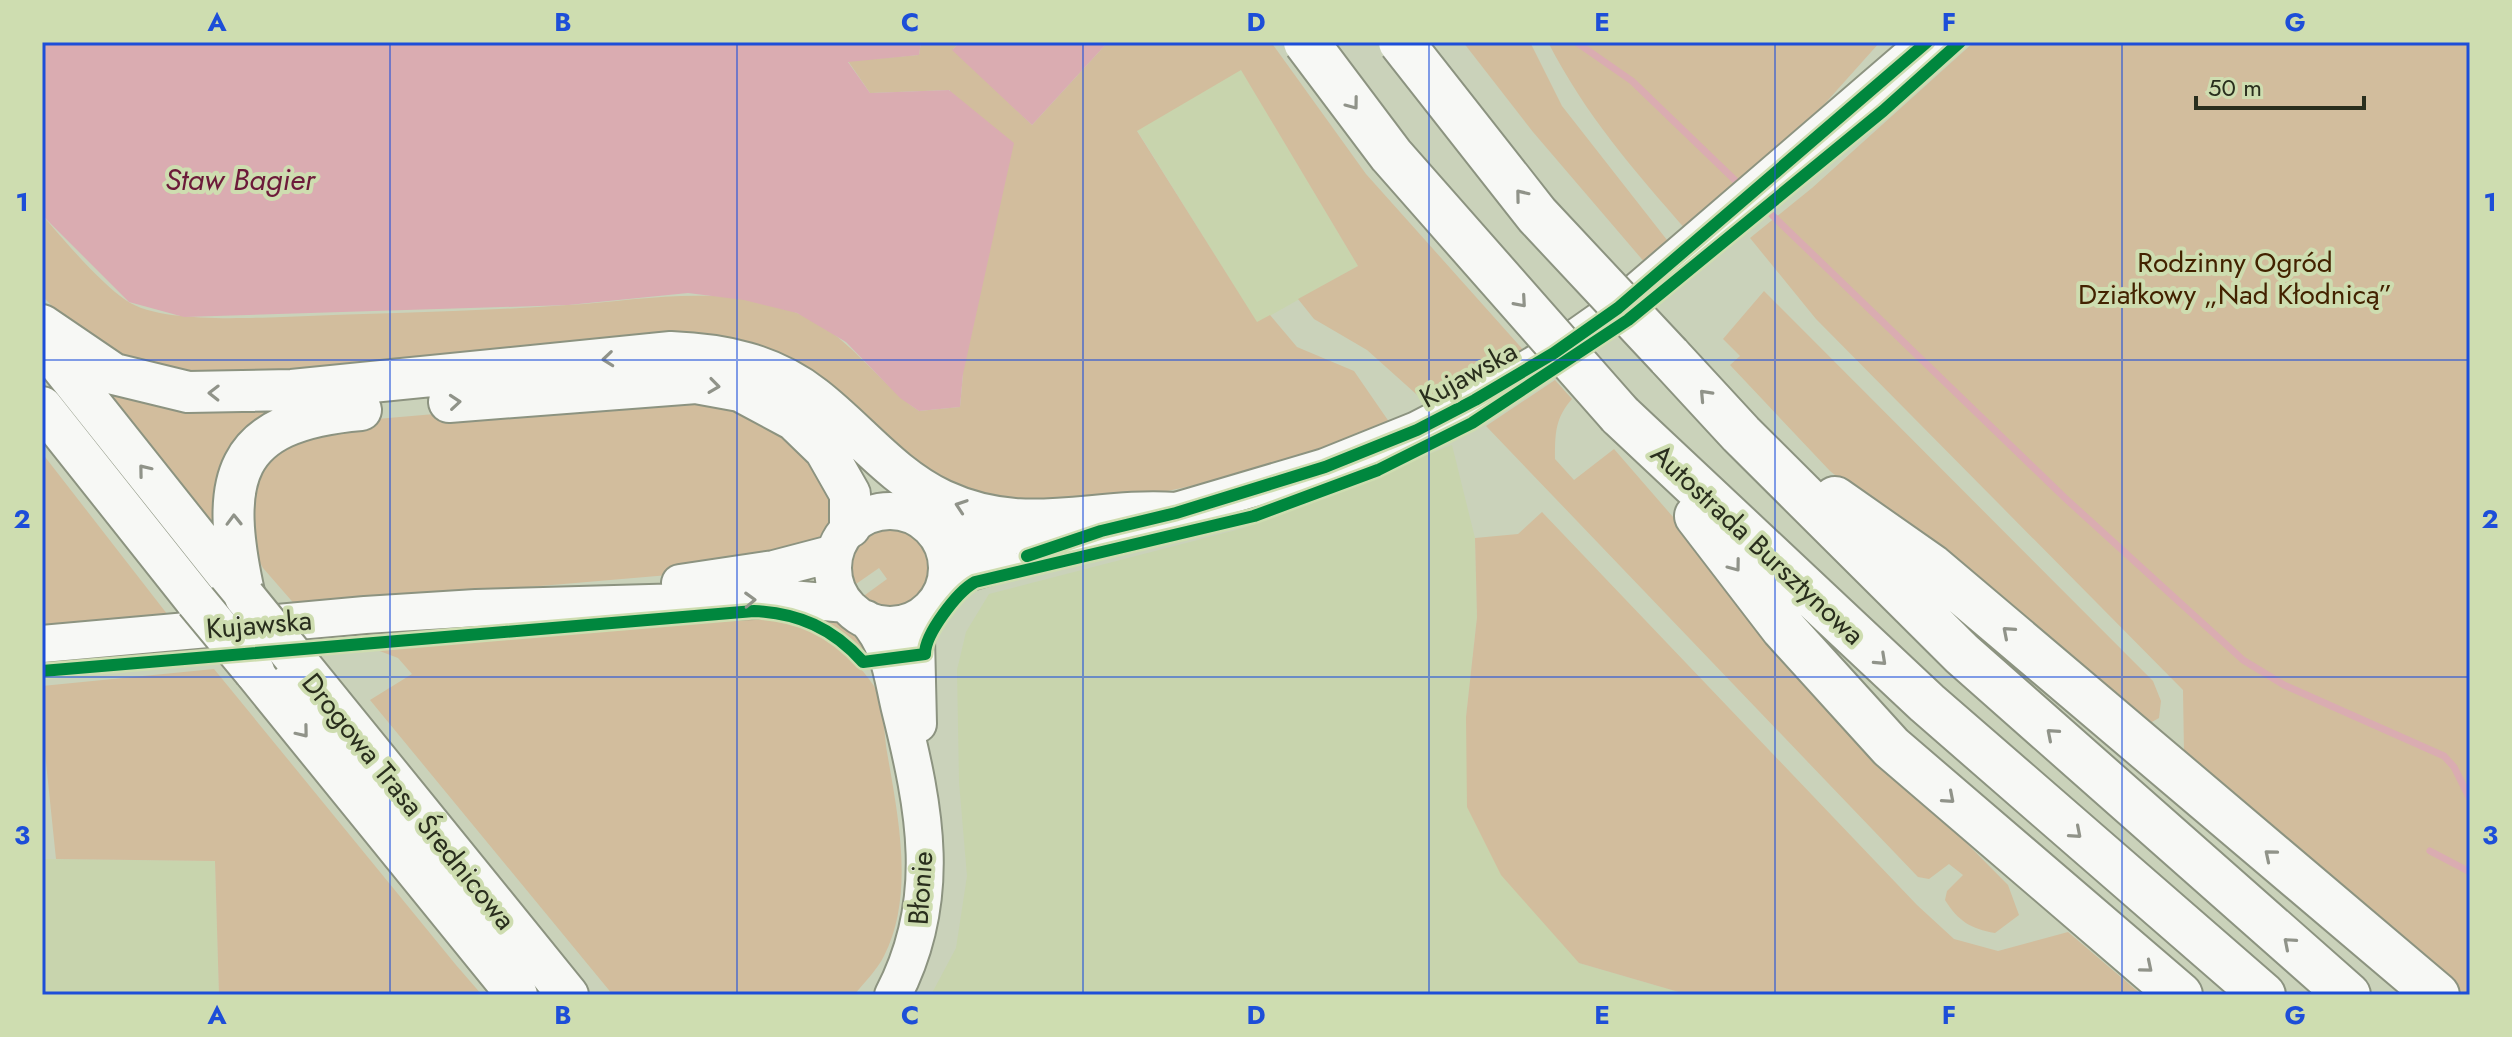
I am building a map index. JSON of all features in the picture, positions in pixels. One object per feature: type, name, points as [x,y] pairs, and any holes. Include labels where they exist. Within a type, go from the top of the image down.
[{"type":"highway","name":"Autostrada Bursztynowa","points":[[1306,42],[1391,155],[1620,415],[1927,703],[2263,995]]},
{"type":"highway","points":[[1401,42],[1537,215],[1741,434],[1962,654],[2348,995]]},
{"type":"highway","points":[[1620,415],[1783,628],[1891,747],[2180,995]]},
{"type":"highway","points":[[1741,434],[1932,567],[2437,995]]},
{"type":"main road","points":[[42,325],[114,374],[188,392],[292,390],[671,352],[719,356],[766,368],[815,398],[906,478],[943,500],[969,509],[1009,521],[1031,522],[1117,513],[1176,513]]},
{"type":"main road","name":"Drogowa Trasa Średnicowa","points":[[42,342],[568,995]]},
{"type":"main road","points":[[245,597],[237,558],[233,510],[236,487],[246,458],[273,431],[290,422],[353,411],[653,386],[719,386],[760,399],[808,431],[825,450],[850,494],[842,540]]},
{"type":"main road","points":[[815,398],[852,445],[878,487],[923,523]]},
{"type":"main road","name":"Drogowa Trasa Średnicowa","points":[[42,407],[517,995]]},
{"type":"main road","points":[[42,419],[82,457]]},
{"type":"street","name":"Kujawska","points":[[936,599],[963,574],[1325,467],[1417,430],[1554,353],[1646,285],[1927,42]]},
{"type":"street","points":[[890,511],[923,523],[946,553],[936,599],[899,624],[856,611],[834,579],[842,540],[874,513],[890,511]]},
{"type":"street","name":"Kujawska","points":[[923,523],[963,541],[1101,531]]},
{"type":"street","name":"Kujawska","points":[[476,608],[760,571],[842,540]]},
{"type":"street","name":"Kujawska","points":[[42,644],[476,608],[791,599],[856,611]]},
{"type":"street","name":"Błonie","points":[[893,995],[913,952],[925,895],[925,843],[917,777],[916,638],[936,599]]},
{"type":"street","name":"Błonie","points":[[856,611],[885,644],[917,777]]},
{"type":"shaded area","points":[[1241,69],[1358,266],[1257,323],[1137,130]]},
{"type":"shaded area","points":[[1452,445],[1475,538],[1477,617],[1466,717],[1579,963],[1689,995],[931,995],[956,948],[967,876],[959,782],[957,670],[966,632],[989,594],[1244,528]]},
{"type":"shaded area","points":[[42,859],[215,861],[219,995],[42,995]]},
{"type":"green space","points":[[921,42],[960,42],[953,49],[1032,125],[1108,42],[1271,42],[1366,174],[1527,354],[1425,402],[1367,350],[1314,319],[1298,299],[1358,266],[1241,70],[1137,131],[1257,322],[1270,315],[1297,347],[1354,371],[1394,429],[1234,477],[1058,514],[956,497],[828,388],[215,383],[94,347],[42,296],[42,215],[94,272],[127,301],[160,313],[181,316],[247,318],[462,311],[655,297],[741,298],[769,304],[815,321],[846,344],[919,411],[960,407],[963,374],[950,90],[870,93],[848,61],[919,55]]},
{"type":"green space","points":[[1463,42],[1530,42],[1562,106],[1667,240],[1667,247],[1646,264],[1533,132]]},
{"type":"green space","points":[[1548,42],[1880,42],[1812,118],[1687,231],[1594,118]]},
{"type":"green space","name":"Rodzinny Ogród Działkowy „Nad Kłodnicą”","points":[[1974,42],[2470,42],[2470,995],[2464,995],[2196,772],[2184,753],[2183,690],[1816,319],[1750,238],[1812,188]]},
{"type":"green space","points":[[1764,291],[2153,681],[2161,701],[2159,718],[2150,723],[1830,471],[1730,365],[1740,356],[1723,339]]},
{"type":"green space","points":[[700,367],[862,484],[872,503],[863,505],[854,484],[706,375],[307,405],[214,532],[92,379]]},
{"type":"green space","points":[[1555,380],[1572,399],[1557,427],[1555,459],[1574,480],[1614,449],[1884,760],[2008,885],[2019,915],[1995,933],[1960,919],[1945,900],[1947,891],[1963,875],[1949,864],[1929,879],[1918,877],[1486,426]]},
{"type":"green space","points":[[631,397],[742,403],[827,474],[836,515],[829,535],[812,549],[692,573],[297,607],[263,568],[250,545],[258,462],[319,424]]},
{"type":"green space","points":[[42,453],[171,619],[42,630]]},
{"type":"green space","points":[[1542,512],[1917,905],[1954,939],[1998,951],[2068,932],[2142,995],[1689,995],[1579,963],[1501,875],[1467,807],[1466,717],[1477,617],[1475,538],[1518,534]]},
{"type":"green space","points":[[885,525],[909,530],[925,543],[932,560],[932,578],[924,594],[911,606],[891,610],[866,604],[865,595],[887,579],[879,568],[856,584],[849,580],[850,560],[856,545],[868,533]]},
{"type":"green space","points":[[827,610],[870,640],[869,655],[842,632],[800,611]]},
{"type":"green space","points":[[758,616],[809,631],[838,647],[874,686],[880,700],[901,855],[899,907],[884,956],[854,995],[613,995],[370,700],[412,674],[398,658],[377,650]]},
{"type":"green space","points":[[214,669],[482,995],[219,995],[215,861],[56,859],[42,724],[42,686]]},
{"type":"water","name":"Staw Bagier","points":[[42,42],[921,42],[919,55],[848,62],[870,93],[949,90],[1014,143],[963,374],[960,407],[919,411],[900,398],[846,342],[797,313],[744,300],[688,293],[568,305],[184,317],[129,302],[42,215]]},
{"type":"water","points":[[960,42],[1108,42],[1032,125],[952,50]]},
{"type":"waterway","points":[[1576,42],[1632,81],[1741,186]]},
{"type":"waterway","points":[[1772,215],[2065,498],[2243,660],[2284,685],[2444,756],[2454,767],[2470,799]]},
{"type":"waterway","points":[[2430,851],[2470,872]]},
{"type":"cycle path","points":[[1027,556],[1101,531],[1176,513],[1325,467],[1417,430],[1475,400],[1554,353],[1618,308],[1927,42]]},
{"type":"cycle path","points":[[42,671],[754,611],[785,615],[814,624],[840,640],[863,662],[925,654],[930,636],[943,614],[975,582],[1254,516],[1378,470],[1472,423],[1628,320],[1883,111],[1960,42]]}]
